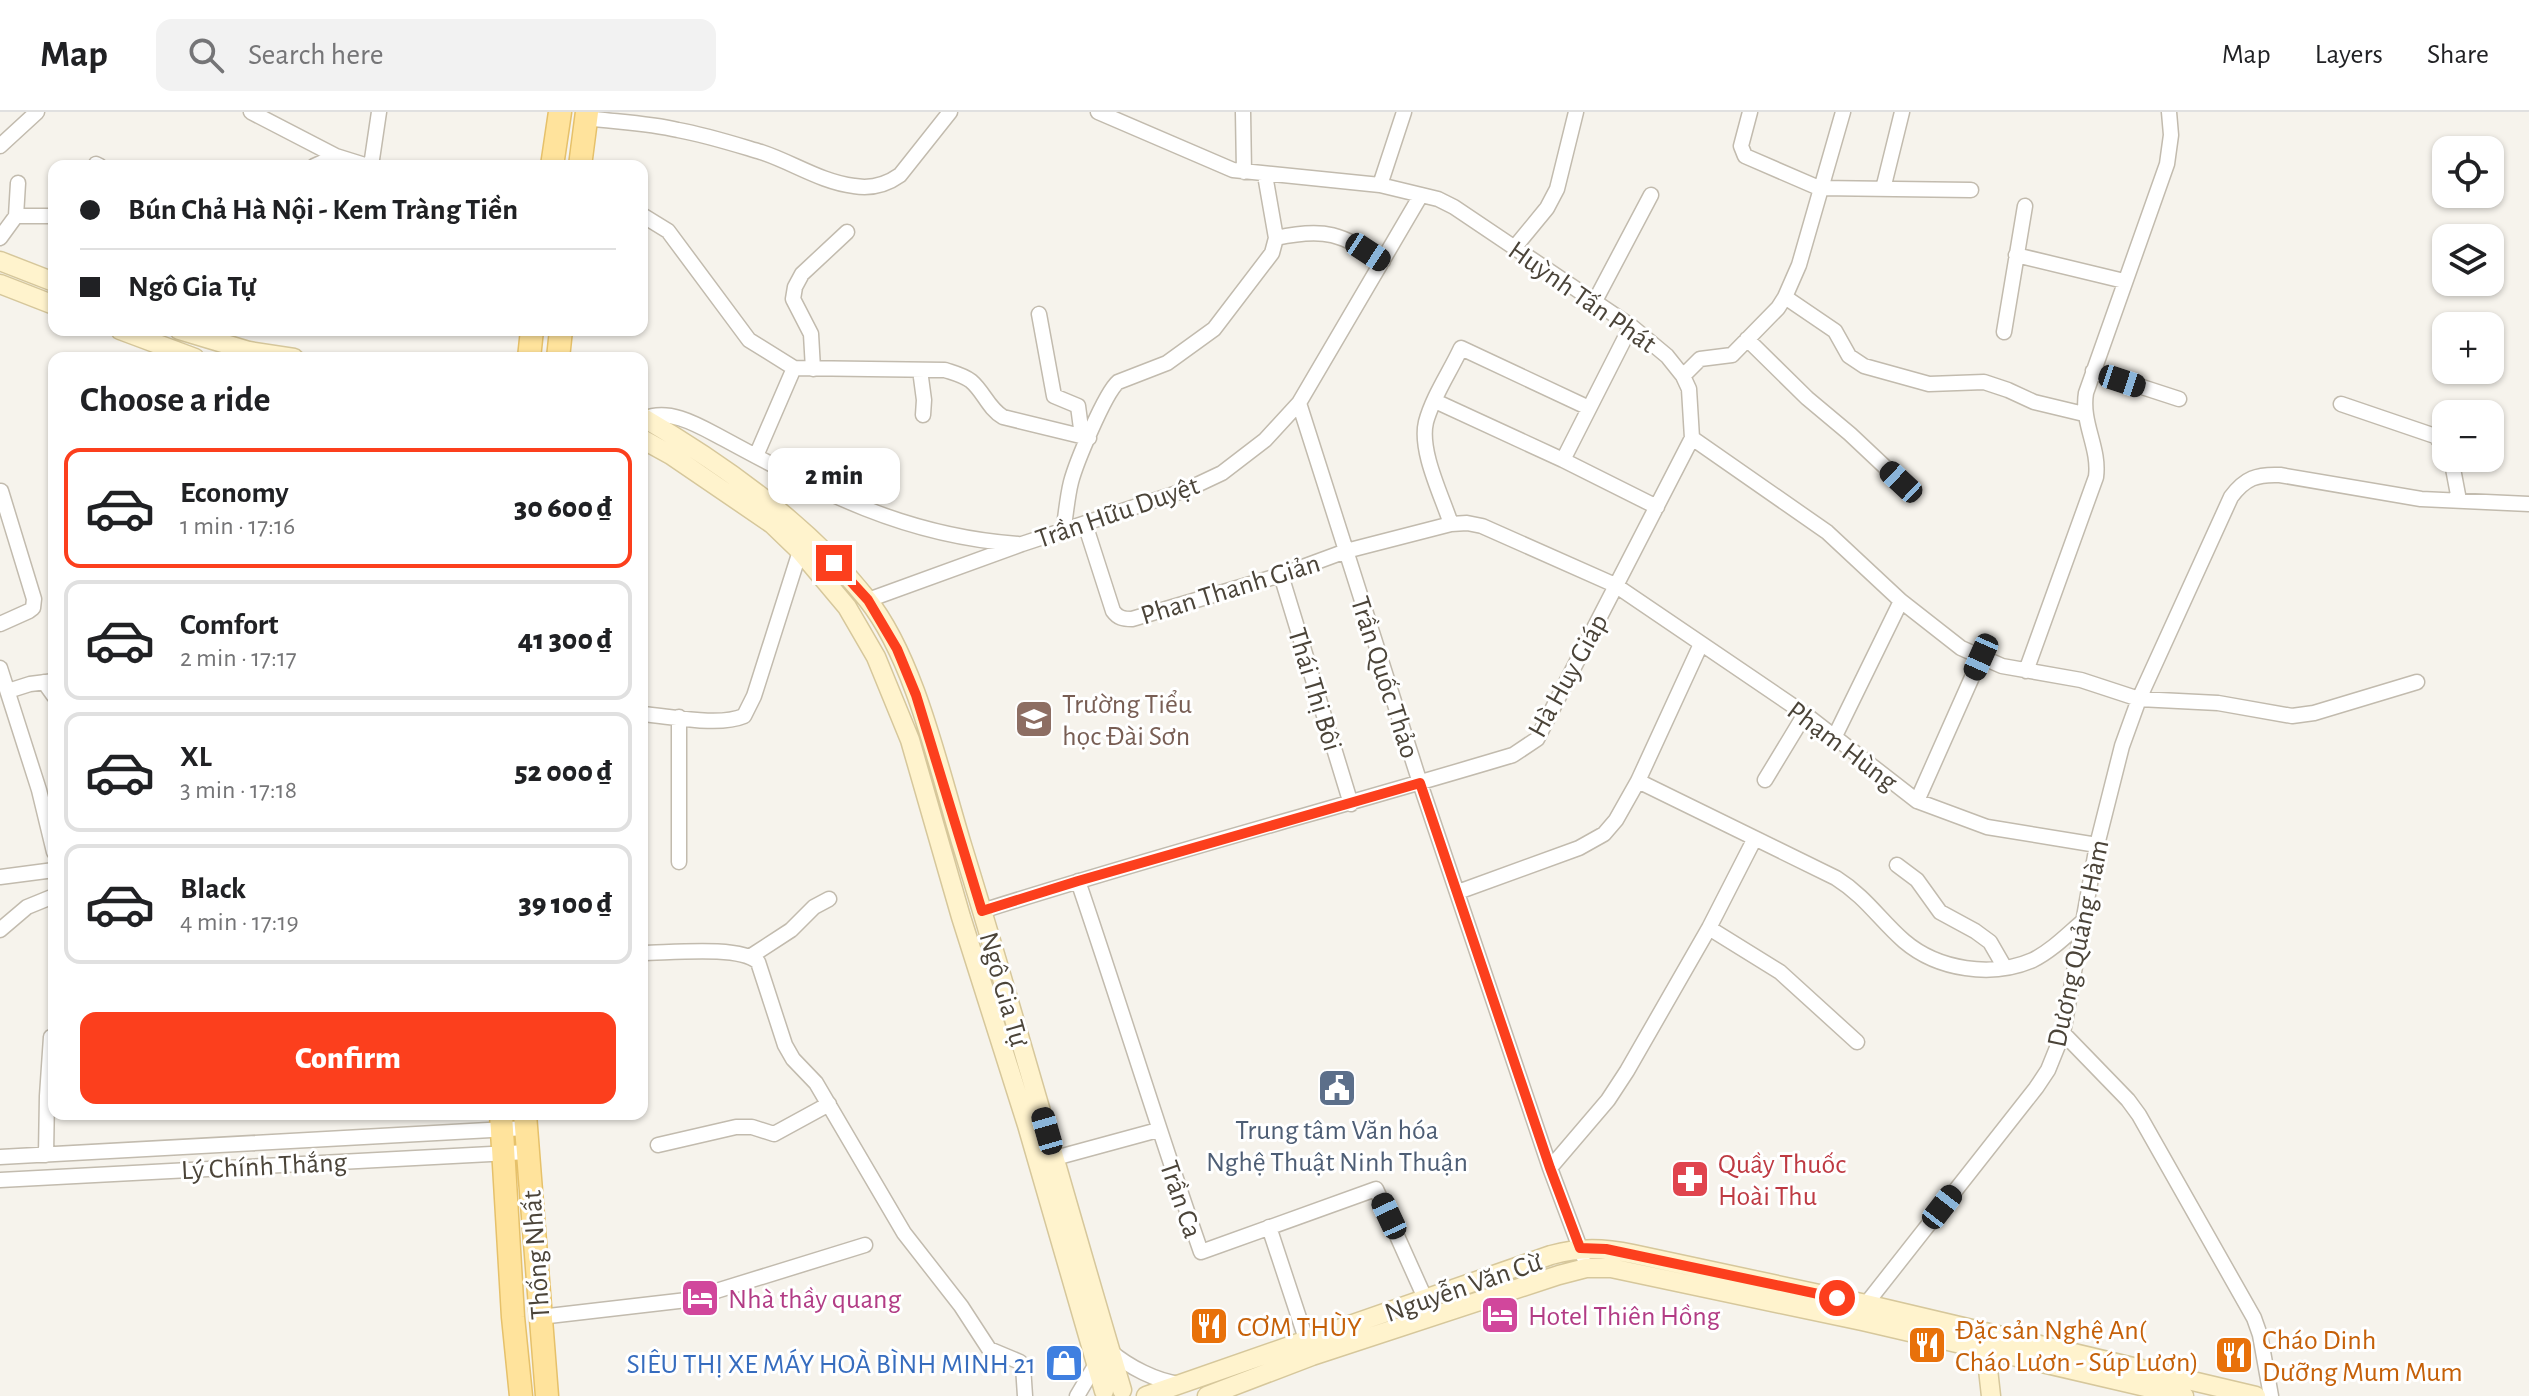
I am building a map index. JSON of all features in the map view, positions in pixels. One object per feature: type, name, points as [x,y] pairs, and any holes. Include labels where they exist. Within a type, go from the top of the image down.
[{"type":"main road","points":[[553,160],[560,113],[587,115],[581,160]]},
{"type":"main road","points":[[0,261],[48,280]]},
{"type":"main road","points":[[0,284],[48,303]]},
{"type":"main road","points":[[136,336],[179,352]]},
{"type":"main road","points":[[199,336],[255,352]]},
{"type":"main road","name":"Ngô Gia Tự","points":[[648,421],[712,462],[817,544],[868,600],[897,649],[916,695],[1014,1019],[1046,1161],[1113,1393]]},
{"type":"main road","name":"Ngô Gia Tự","points":[[648,442],[772,524],[800,551],[847,607],[885,677],[910,740],[995,1025],[1046,1161]]},
{"type":"main road","points":[[847,607],[868,600]]},
{"type":"main road","points":[[920,775],[939,768]]},
{"type":"main road","points":[[961,917],[982,911]]},
{"type":"main road","points":[[995,1025],[1014,1019]]},
{"type":"main road","name":"Thống Nhất","points":[[526,1121],[547,1396]]},
{"type":"main road","name":"Thống Nhất","points":[[502,1122],[513,1317],[521,1396]]},
{"type":"main road","name":"Nguyễn Văn Cừ","points":[[1207,1396],[1427,1298],[1580,1248],[1633,1254],[1864,1312],[1986,1351],[2184,1396]]},
{"type":"main road","name":"Nguyễn Văn Cừ","points":[[1146,1396],[1309,1348],[1433,1316],[1586,1268],[1611,1268],[1984,1332],[2256,1396]]},
{"type":"main road","points":[[513,1317],[540,1317]]},
{"type":"main road","points":[[1984,1332],[1991,1396]]},
{"type":"street","points":[[0,146],[37,112]]},
{"type":"street","points":[[251,112],[349,160]]},
{"type":"street","points":[[370,160],[379,112]]},
{"type":"street","points":[[587,115],[721,140],[767,154],[819,177],[861,187],[879,186],[900,175],[950,112]]},
{"type":"street","name":"Huỳnh Tấn Phát","points":[[1098,112],[1216,165],[1265,175],[1341,179],[1380,185],[1454,207],[1631,326],[1667,356],[1683,376],[1691,399],[1692,438]]},
{"type":"street","points":[[1243,112],[1244,172]]},
{"type":"street","points":[[1380,185],[1404,112]]},
{"type":"street","points":[[1515,247],[1547,208],[1557,189],[1576,112]]},
{"type":"street","points":[[1750,112],[1741,146],[1745,156],[1819,188],[1971,190]]},
{"type":"street","points":[[1683,376],[1700,359],[1732,355],[1785,297],[1799,265],[1843,112]]},
{"type":"street","points":[[1883,189],[1902,112]]},
{"type":"street","points":[[2026,671],[2096,477],[2096,452],[2084,414],[2086,393],[2167,164],[2171,135],[2169,112]]},
{"type":"street","points":[[327,160],[336,156]]},
{"type":"street","points":[[1063,532],[1070,484],[1086,437],[1112,387],[1167,363],[1214,329],[1272,253],[1276,238],[1265,175]]},
{"type":"street","points":[[0,238],[16,216],[18,183]]},
{"type":"street","name":"Trần Hữu Duyệt","points":[[868,600],[1022,544],[1186,490],[1222,473],[1265,440],[1299,403],[1421,195]]},
{"type":"street","points":[[1595,301],[1651,195]]},
{"type":"street","points":[[2004,332],[2025,206]]},
{"type":"street","points":[[16,216],[48,216]]},
{"type":"street","points":[[648,218],[668,231],[749,340],[794,368],[945,370],[973,382],[995,412],[1010,419],[1086,437]]},
{"type":"street","points":[[813,369],[811,334],[793,299],[795,287],[802,274],[847,232]]},
{"type":"street","points":[[1276,238],[1302,232],[1322,232],[1354,243],[1383,261]]},
{"type":"street","points":[[2016,255],[2124,281]]},
{"type":"street","points":[[1785,297],[1835,331],[1849,356],[1864,366],[1929,384],[1984,382],[2034,402],[2084,414]]},
{"type":"street","points":[[1039,314],[1054,396],[1078,406],[1086,437]]},
{"type":"street","points":[[1563,460],[1631,326]]},
{"type":"street","points":[[1747,339],[1807,398],[1901,482]]},
{"type":"street","points":[[1451,524],[1427,454],[1425,437],[1435,401],[1461,348],[1589,408]]},
{"type":"street","points":[[756,456],[794,368]]},
{"type":"street","points":[[920,370],[923,415]]},
{"type":"street","points":[[2093,371],[2179,399]]},
{"type":"street","points":[[1435,401],[1657,507]]},
{"type":"street","name":"Trần Quốc Thảo","points":[[1299,403],[1420,783],[1586,1268]]},
{"type":"street","points":[[2341,404],[2432,435]]},
{"type":"street","points":[[648,416],[677,417],[804,483],[911,526],[962,537],[1022,544]]},
{"type":"street","points":[[1692,438],[1827,532],[1901,601],[1961,648],[2002,666],[2081,680],[2139,699],[2218,703],[2302,716],[2417,682]]},
{"type":"street","name":"Hà Huy Giáp","points":[[982,911],[1513,755],[1537,739],[1692,438]]},
{"type":"street","points":[[2454,472],[2459,500]]},
{"type":"street","name":"Dương Quảng Hàm","points":[[1864,1312],[2048,1070],[2063,1033],[2097,845],[2122,746],[2139,699],[2231,497],[2239,486],[2250,478],[2280,475],[2398,496],[2529,504]]},
{"type":"street","points":[[0,624],[29,611],[33,608],[34,599],[1,491]]},
{"type":"street","name":"Phan Thanh Giản","points":[[1085,524],[1113,611],[1117,617],[1132,619],[1281,575],[1346,551],[1451,524]]},
{"type":"street","name":"Phạm Hùng","points":[[1451,524],[1482,526],[1615,585],[1805,714],[1917,801],[1987,827],[2097,845]]},
{"type":"street","points":[[648,714],[735,720],[744,716],[754,696],[800,551]]},
{"type":"street","name":"Thái Thị Bôi","points":[[1281,575],[1351,804]]},
{"type":"street","points":[[1834,738],[1901,601]]},
{"type":"street","points":[[1458,892],[1579,848],[1604,834],[1616,820],[1638,781],[1701,644]]},
{"type":"street","points":[[1917,801],[1981,657]]},
{"type":"street","points":[[0,668],[48,827]]},
{"type":"street","points":[[8,691],[48,682]]},
{"type":"street","points":[[1765,780],[1805,714]]},
{"type":"street","points":[[679,717],[679,862]]},
{"type":"street","points":[[1638,781],[1754,840],[1809,864],[1854,890],[1922,954],[1954,966],[1984,970],[2033,960],[2054,947],[2082,922]]},
{"type":"street","points":[[1550,1168],[1608,1100],[1709,928],[1754,840]]},
{"type":"street","points":[[1897,865],[1917,880],[1940,912],[1990,942],[2005,968]]},
{"type":"street","points":[[0,877],[48,871]]},
{"type":"street","name":"Trần Ca","points":[[1078,881],[1158,1130],[1201,1252],[1376,1189],[1433,1316]]},
{"type":"street","points":[[0,930],[27,907],[48,898]]},
{"type":"street","points":[[751,956],[791,930],[814,907],[829,899]]},
{"type":"street","points":[[1709,928],[1780,972],[1857,1042]]},
{"type":"street","points":[[648,953],[729,952],[751,956],[758,962],[785,1045],[793,1059],[816,1083],[904,1233],[961,1306],[983,1342],[996,1354],[1023,1366],[1025,1396]]},
{"type":"street","points":[[2063,1033],[2139,1115],[2254,1318],[2271,1396]]},
{"type":"street","points":[[46,1155],[48,1081]]},
{"type":"street","points":[[658,1145],[736,1127],[752,1127],[774,1134],[829,1104]]},
{"type":"street","name":"Lý Chính Thắng","points":[[0,1157],[219,1145],[526,1121]]},
{"type":"street","points":[[1046,1161],[1158,1130]]},
{"type":"street","points":[[219,1145],[220,1168]]},
{"type":"street","name":"Lý Chính Thắng","points":[[0,1180],[528,1152]]},
{"type":"street","points":[[1269,1227],[1309,1348]]},
{"type":"street","points":[[540,1317],[687,1300],[865,1245]]},
{"type":"street","points":[[1077,1396],[1103,1357],[1181,1384]]},
{"type":"place","name":"Trường Tiểu học Đài Sơn","points":[[1034,719]]},
{"type":"place","name":"Trung tâm Văn hóa Nghệ Thuật Ninh Thuận","points":[[1337,1088]]},
{"type":"place","name":"Quầy Thuốc Hoài Thu","points":[[1690,1179]]},
{"type":"place","name":"Nhà thầy quang","points":[[700,1298]]},
{"type":"place","name":"Hotel Thiên Hồng","points":[[1500,1315]]},
{"type":"place","name":"CƠM THÙY","points":[[1209,1326]]},
{"type":"place","name":"Đặc sản Nghệ An( Cháo Lươn - Súp Lươn)","points":[[1927,1345]]},
{"type":"place","name":"Cháo Dinh Dưỡng Mum Mum","points":[[2234,1355]]},
{"type":"place","name":"SIÊU THỊ XE MÁY HOÀ BÌNH MINH 21","points":[[1064,1363]]},
{"type":"route","points":[[834,563],[868,600],[897,649],[916,695],[982,911],[1420,783],[1580,1248],[1606,1249],[1837,1298]]}]
